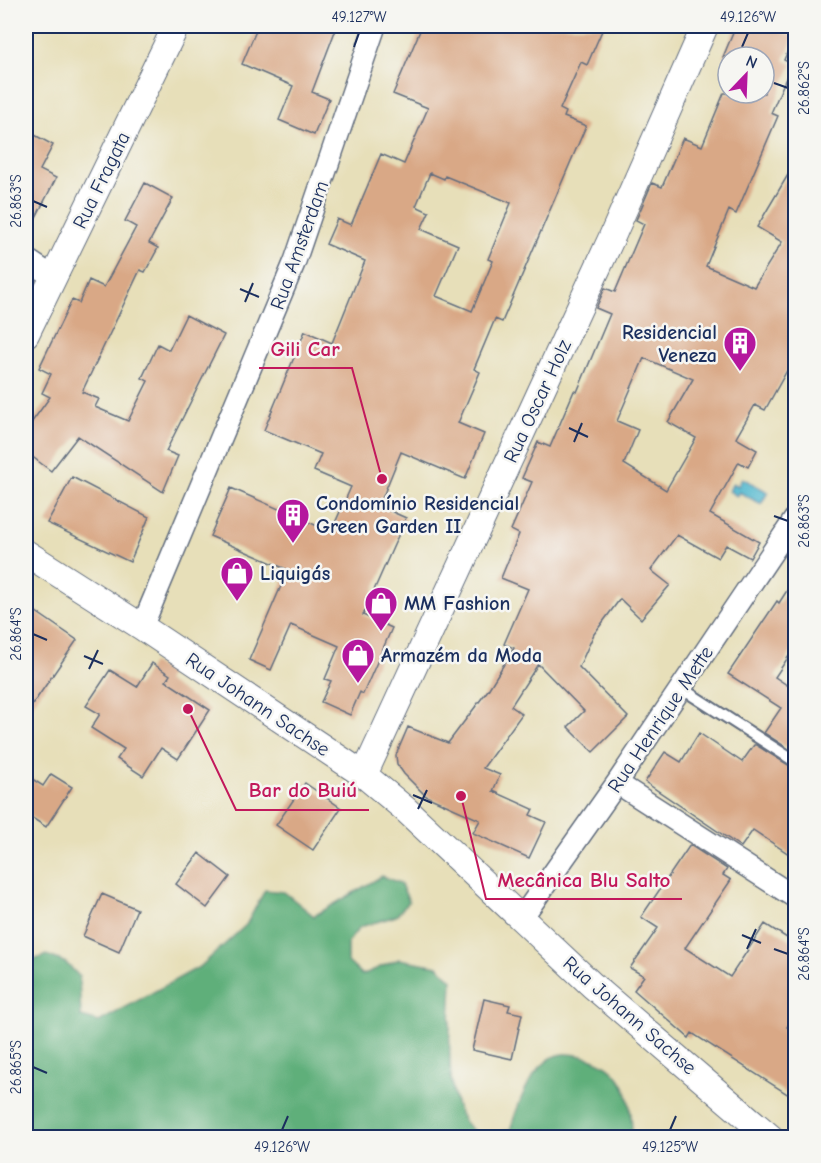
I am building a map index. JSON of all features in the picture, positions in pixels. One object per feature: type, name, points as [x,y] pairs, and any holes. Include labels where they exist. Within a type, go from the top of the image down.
[{"type":"street","name":"Rua Fragata","points":[[26,334],[177,26]]},
{"type":"street","name":"Rua Amsterdam","points":[[142,627],[295,261],[375,26]]},
{"type":"street","name":"Rua Oscar Holz","points":[[364,776],[611,239],[705,26]]},
{"type":"street","points":[[26,259],[53,277]]},
{"type":"street","name":"Rua Henrique Mette","points":[[521,919],[617,783],[795,517]]},
{"type":"street","name":"Rua Johann Sachse","points":[[26,553],[142,627],[364,776],[405,809],[592,985],[771,1137]]},
{"type":"street","points":[[617,783],[795,898]]},
{"type":"lane","points":[[681,688],[795,762]]},
{"type":"green space","points":[[382,876],[400,883],[409,901],[396,916],[360,927],[348,942],[348,962],[362,975],[399,959],[438,966],[452,980],[451,1079],[461,1115],[470,1128],[484,1134],[510,1130],[516,1111],[533,1076],[551,1058],[568,1054],[596,1060],[617,1075],[628,1096],[632,1137],[26,1137],[26,964],[28,962],[47,955],[66,963],[79,976],[81,1017],[99,1022],[201,966],[246,925],[265,890],[284,892],[314,916]]},
{"type":"water","points":[[742,478],[768,492],[761,504],[739,492],[737,496],[729,491],[733,483],[738,486]]},
{"type":"building","points":[[258,26],[337,26],[312,92],[329,99],[314,135],[279,120],[293,86],[242,64]]},
{"type":"building","points":[[422,26],[604,26],[587,65],[581,62],[560,109],[566,112],[564,117],[586,126],[502,322],[495,319],[474,369],[480,372],[458,423],[484,434],[465,479],[401,452],[379,506],[406,518],[363,615],[392,628],[363,694],[360,692],[350,715],[321,702],[331,681],[325,679],[339,646],[291,625],[271,670],[249,660],[288,570],[210,536],[231,488],[331,532],[351,487],[314,471],[321,454],[264,430],[305,331],[332,343],[365,261],[326,244],[337,219],[351,225],[381,154],[404,164],[428,108],[393,94]],"holes":[[[430,173],[444,179],[445,176],[511,203],[488,259],[493,261],[472,311],[436,296],[458,245],[421,229],[429,212],[416,206]]]},
{"type":"building","points":[[736,26],[767,26],[794,37],[784,60],[792,64],[776,101],[776,45],[728,45]]},
{"type":"building","points":[[719,105],[774,105],[771,113],[778,116],[736,214],[729,210],[706,266],[754,287],[782,242],[757,227],[795,163],[795,356],[765,410],[755,405],[736,438],[757,450],[748,467],[739,462],[710,514],[759,542],[750,558],[726,545],[718,558],[677,535],[651,570],[670,585],[641,619],[620,599],[594,634],[579,667],[628,717],[593,752],[568,727],[584,711],[538,664],[511,706],[522,714],[483,768],[500,775],[493,791],[533,809],[530,815],[546,822],[529,858],[473,833],[480,820],[426,796],[404,774],[397,764],[396,755],[408,727],[448,743],[488,690],[514,648],[504,644],[528,589],[501,578],[519,534],[511,530],[532,482],[522,478],[538,442],[550,447],[574,391],[577,392],[610,314],[596,308],[605,288],[615,292],[644,224],[636,220],[652,183],[662,187],[683,138],[702,146]],"holes":[[[644,358],[693,379],[668,422],[696,438],[666,490],[624,464],[638,430],[617,421]]]},
{"type":"building","points":[[31,133],[53,145],[40,170],[56,178],[26,237],[26,144]]},
{"type":"building","points":[[145,183],[173,198],[149,243],[158,248],[145,272],[140,270],[82,392],[99,399],[95,407],[128,421],[148,381],[142,378],[158,344],[169,350],[186,315],[224,335],[166,451],[178,456],[163,492],[78,436],[51,471],[26,452],[26,430],[50,397],[42,393],[51,374],[39,368],[72,300],[79,303],[89,280],[104,287],[136,227],[125,221]]},
{"type":"building","points":[[72,477],[149,517],[130,562],[47,523]]},
{"type":"building","points":[[795,578],[795,647],[775,677],[793,689],[795,686],[795,753],[764,733],[781,708],[728,674]]},
{"type":"building","points":[[26,605],[77,640],[26,714]]},
{"type":"building","points":[[152,663],[170,675],[166,681],[210,710],[178,759],[161,748],[143,776],[117,759],[124,749],[91,728],[100,714],[86,706],[110,670],[137,687]]},
{"type":"building","points":[[699,733],[742,762],[756,745],[795,769],[795,858],[753,830],[741,847],[645,782],[665,752],[681,762]]},
{"type":"building","points":[[51,774],[72,787],[46,827],[26,814],[26,775],[43,786]]},
{"type":"building","points":[[305,783],[341,808],[313,850],[276,825]]},
{"type":"building","points":[[690,845],[727,869],[723,875],[731,880],[685,948],[730,977],[765,924],[795,943],[795,1014],[787,1027],[795,1033],[795,1099],[692,1033],[689,1038],[634,990],[644,976],[630,968],[658,928],[641,917]]},
{"type":"building","points":[[199,853],[230,877],[207,908],[176,884]]},
{"type":"building","points":[[102,894],[137,909],[119,952],[83,936]]},
{"type":"building","points":[[484,999],[510,1005],[508,1011],[522,1014],[512,1059],[472,1050]]},
{"type":"place","name":"Residencial Veneza","points":[[740,372]]},
{"type":"place","name":"Gili Car","points":[[382,479]]},
{"type":"place","name":"Condomínio Residencial Green Garden II","points":[[293,544]]},
{"type":"place","name":"Liquigás","points":[[237,602]]},
{"type":"place","name":"MM Fashion","points":[[381,632]]},
{"type":"place","name":"Armazém da Moda","points":[[358,684]]},
{"type":"place","name":"Bar do Buiú","points":[[188,709]]},
{"type":"place","name":"Mecânica Blu Salto","points":[[461,796]]}]
